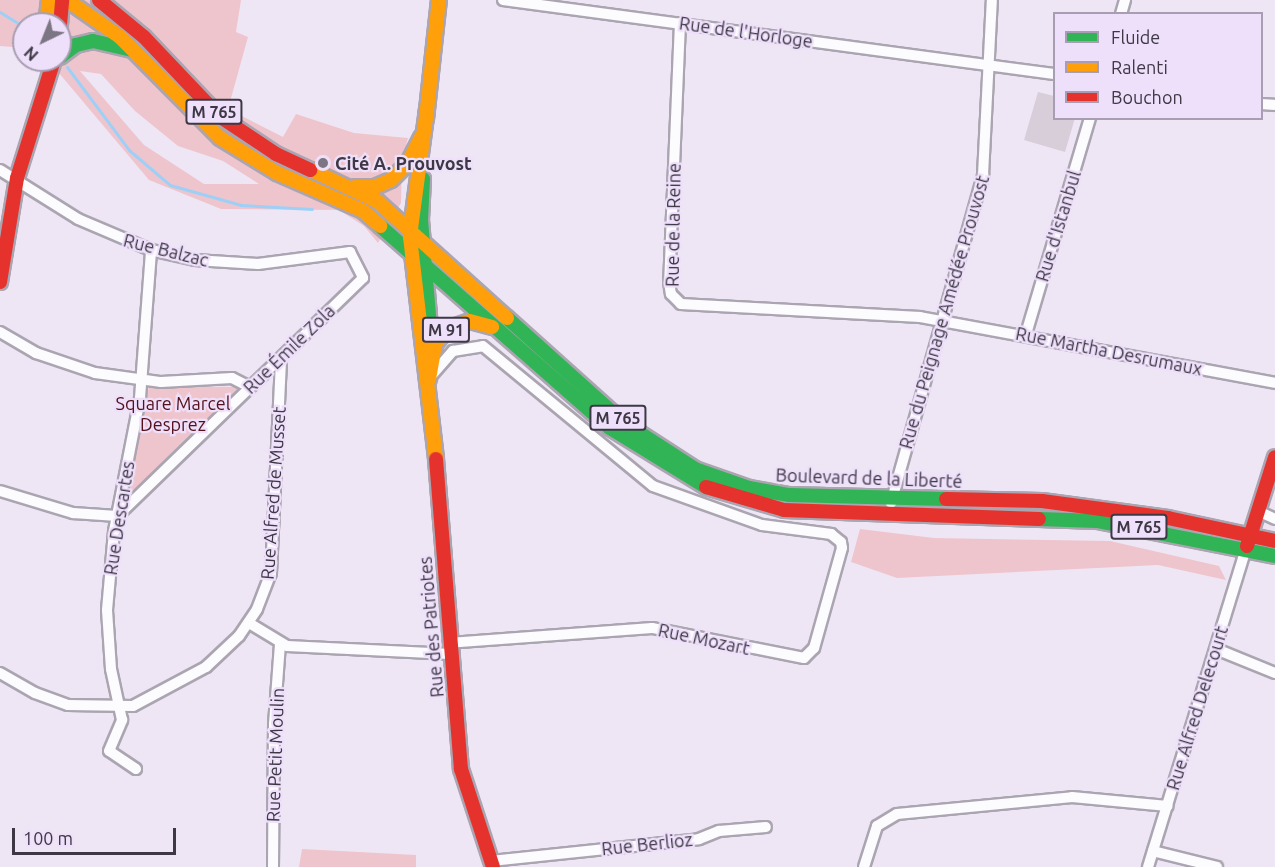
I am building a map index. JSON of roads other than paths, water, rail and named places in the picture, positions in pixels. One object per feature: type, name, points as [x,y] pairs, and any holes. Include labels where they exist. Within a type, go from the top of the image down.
[{"type":"main road","name":"M 765","points":[[65,0],[140,56],[186,109],[220,138],[277,173],[354,205],[428,266]]},
{"type":"main road","name":"M 765","points":[[99,0],[144,37],[190,90],[233,127],[276,154],[354,186],[423,241]]},
{"type":"main road","name":"Rue des Patriotes","points":[[439,0],[409,228],[429,380],[462,773],[492,864]]},
{"type":"main road","points":[[72,48],[93,41],[112,43],[140,56]]},
{"type":"main road","points":[[0,282],[16,178],[39,99],[50,72]]},
{"type":"main road","name":"Rue des Patriotes","points":[[426,109],[423,241],[428,266],[429,380]]},
{"type":"main road","name":"M 91","points":[[354,186],[375,187],[391,180],[408,163],[421,137]]},
{"type":"main road","points":[[412,252],[423,241]]},
{"type":"main road","name":"Boulevard de la Liberté","points":[[423,241],[595,398],[677,459],[717,478],[767,492],[892,499],[1042,501],[1136,513],[1250,535]]},
{"type":"main road","name":"Boulevard de la Liberté","points":[[428,266],[635,449],[696,484],[784,510],[1030,516],[1097,521],[1246,549]]},
{"type":"main road","name":"M 91","points":[[429,380],[435,344],[447,329],[470,321],[497,329]]},
{"type":"main road","points":[[1246,549],[1275,457]]},
{"type":"main road","name":"M 765","points":[[1250,535],[1275,541]]},
{"type":"main road","name":"M 765","points":[[1246,549],[1275,556]]},
{"type":"street","name":"Rue de l'Horloge","points":[[503,0],[1053,74]]},
{"type":"street","name":"Rue du Peignage Amédée Prouvost","points":[[889,514],[984,175],[992,0]]},
{"type":"street","name":"Rue de la Reine","points":[[680,23],[669,282],[675,300],[692,307],[942,320]]},
{"type":"street","name":"Rue d'Istanbul","points":[[1026,334],[1089,120]]},
{"type":"street","name":"Rue Balzac","points":[[0,170],[78,219],[151,250],[195,260],[258,264],[350,252]]},
{"type":"street","name":"Rue Descartes","points":[[136,769],[109,752],[121,726],[120,708],[110,662],[107,610],[117,516],[142,380],[151,250]]},
{"type":"street","name":"Rue Émile Zola","points":[[117,516],[363,278],[350,252]]},
{"type":"street","name":"Rue Martha Desrumaux","points":[[942,320],[1026,334],[1275,383]]},
{"type":"street","points":[[497,329],[504,360]]},
{"type":"street","points":[[0,332],[61,364],[142,380],[231,378],[250,387]]},
{"type":"street","points":[[429,380],[446,357],[465,346],[483,346],[504,360]]},
{"type":"street","name":"Rue Alfred de Musset","points":[[0,673],[53,701],[120,708],[149,701],[206,667],[249,623],[272,573],[280,358]]},
{"type":"street","name":"Rue Mozart","points":[[451,648],[652,628],[804,658],[814,648],[842,548],[842,542],[831,534],[762,525],[653,486],[504,360]]},
{"type":"street","points":[[0,491],[73,513],[117,516]]},
{"type":"street","points":[[1258,511],[1275,519]]},
{"type":"street","name":"Rue Alfred Delecourt","points":[[1148,867],[1246,549]]},
{"type":"street","points":[[249,623],[280,644],[451,648]]},
{"type":"street","name":"Rue Petit Moulin","points":[[273,867],[280,644]]},
{"type":"street","points":[[1216,649],[1275,673]]},
{"type":"street","points":[[864,867],[877,826],[897,814],[1072,797],[1168,806]]},
{"type":"street","name":"Rue Berlioz","points":[[492,864],[699,839],[719,831],[766,827]]},
{"type":"street","points":[[1153,851],[1213,867]]},
{"type":"waterway","points":[[0,12],[12,20]]},
{"type":"waterway","points":[[71,72],[129,150],[170,185],[241,205],[312,209]]},
{"type":"place","name":"Cité A. Prouvost","points":[[323,163]]},
{"type":"park label","name":"Square Marcel Desprez","points":[[173,414]]}]
